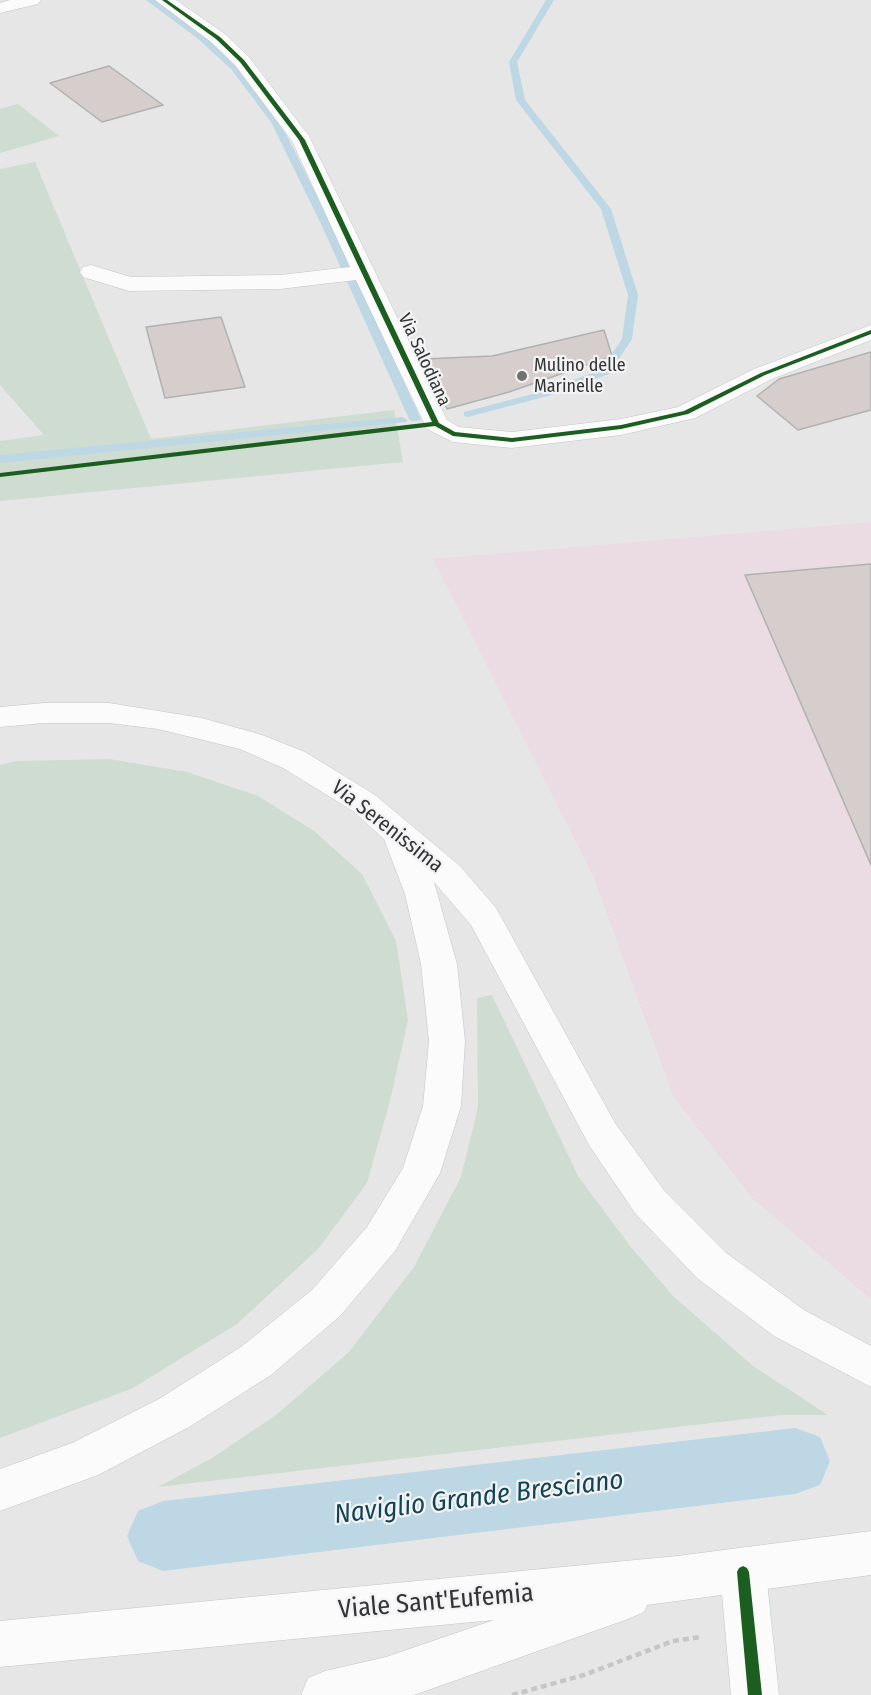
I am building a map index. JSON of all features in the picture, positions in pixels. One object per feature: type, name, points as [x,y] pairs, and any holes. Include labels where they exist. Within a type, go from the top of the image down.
[{"type":"main road","points":[[0,8],[32,0]]},
{"type":"main road","name":"Via Salodiana","points":[[164,0],[218,38],[242,61],[302,140],[436,424],[453,434],[512,440],[621,427],[686,413],[763,374],[871,332]]},
{"type":"main road","points":[[91,272],[129,284],[280,282],[364,272]]},
{"type":"main road","name":"Via Serenissima","points":[[0,717],[44,713],[109,713],[158,719],[202,728],[251,742],[294,760],[336,784],[398,829],[448,874],[484,917],[602,1134],[649,1201],[711,1265],[789,1323],[871,1368]]},
{"type":"main road","points":[[0,1490],[83,1460],[174,1413],[256,1361],[326,1303],[381,1239],[399,1211],[421,1173],[442,1106],[447,1041],[439,964],[422,894],[398,829]]},
{"type":"main road","name":"Viale Sant'Eufemia","points":[[0,1644],[677,1579],[743,1572],[871,1553]]},
{"type":"main road","points":[[743,1572],[755,1695]]},
{"type":"main road","points":[[325,1695],[386,1681],[677,1579]]},
{"type":"path","points":[[512,1695],[584,1676],[673,1641],[750,1630]]},
{"type":"shaded area","points":[[18,104],[59,136],[0,153],[0,109]]},
{"type":"shaded area","points":[[35,162],[151,439],[394,410],[403,462],[0,501],[0,441],[44,435],[0,385],[0,169]]},
{"type":"shaded area","points":[[871,522],[871,1299],[752,1198],[673,1096],[594,878],[433,559]]},
{"type":"shaded area","points":[[109,759],[187,772],[258,796],[314,831],[362,874],[396,941],[408,1020],[391,1097],[367,1183],[318,1249],[237,1324],[131,1389],[0,1438],[0,765],[17,761]]},
{"type":"shaded area","points":[[492,995],[578,1176],[630,1246],[673,1296],[753,1366],[828,1415],[781,1415],[158,1487],[212,1458],[276,1415],[349,1352],[414,1267],[461,1177],[478,1107],[477,998]]},
{"type":"building","points":[[109,66],[163,105],[102,122],[50,83]]},
{"type":"building","points":[[221,317],[245,387],[165,398],[146,327]]},
{"type":"building","name":"Mulino delle Marinelle","points":[[604,330],[612,356],[509,392],[447,409],[424,359],[492,356]]},
{"type":"building","points":[[871,352],[871,410],[798,430],[757,396],[779,379]]},
{"type":"building","points":[[871,564],[871,865],[745,575]]},
{"type":"waterway","points":[[150,0],[200,36],[234,67],[275,122],[327,226],[415,419]]},
{"type":"waterway","points":[[468,414],[544,394],[605,372],[627,339],[633,295],[606,209],[521,100],[513,62],[550,0]]},
{"type":"waterway","points":[[0,459],[402,420]]},
{"type":"waterway","name":"Naviglio Grande Bresciano","points":[[163,1536],[795,1461]]},
{"type":"cycle path","points":[[164,0],[218,38],[242,61],[302,140],[436,424],[453,434],[512,440],[621,427],[686,413],[763,374],[871,332]]},
{"type":"cycle path","points":[[0,475],[436,424]]},
{"type":"cycle path","points":[[743,1572],[755,1695]]},
{"type":"place","name":"Mulino delle Marinelle","points":[[522,376]]}]
